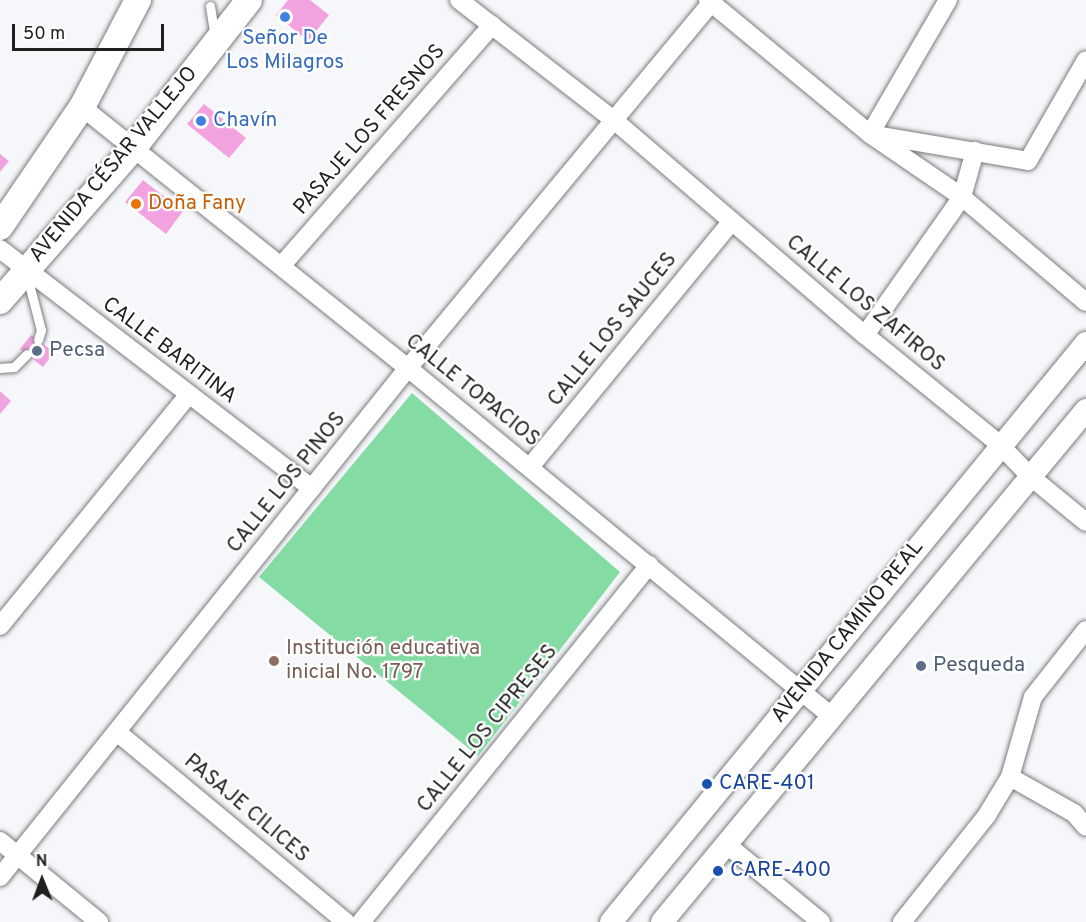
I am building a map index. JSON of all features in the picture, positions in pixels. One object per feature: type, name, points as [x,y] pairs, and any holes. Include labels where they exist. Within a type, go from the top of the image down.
[{"type":"main road","name":"AVENIDA CÉSAR VALLEJO","points":[[0,301],[135,146],[249,0]]},
{"type":"main road","points":[[0,227],[82,107],[140,1]]},
{"type":"street","points":[[459,0],[615,121],[711,1],[870,134],[962,197],[1086,302]]},
{"type":"street","points":[[870,134],[948,0]]},
{"type":"street","name":"PASAJE LOS FRESNOS","points":[[282,265],[492,25]]},
{"type":"street","points":[[870,134],[1028,161],[1086,60]]},
{"type":"street","name":"CALLE TOPACIOS","points":[[82,107],[135,146],[282,265],[830,716]]},
{"type":"street","name":"CALLE LOS ZAFIROS","points":[[615,121],[865,335],[999,444],[1031,477],[1086,522]]},
{"type":"street","name":"CALLE LOS PINOS","points":[[0,877],[408,368],[615,121]]},
{"type":"street","points":[[865,335],[962,197],[975,152]]},
{"type":"street","name":"CALLE LOS SAUCES","points":[[530,467],[732,221]]},
{"type":"street","name":"CALLE BARITINA","points":[[0,249],[312,488]]},
{"type":"street","name":"AVENIDA CAMINO REAL","points":[[611,922],[999,444],[1086,343]]},
{"type":"street","points":[[0,626],[189,394]]},
{"type":"street","name":"AVENIDA CAMINO REAL","points":[[662,922],[830,716],[1086,410]]},
{"type":"street","name":"CALLE LOS CIPRESES","points":[[362,922],[649,565]]},
{"type":"street","points":[[903,922],[987,815],[1010,777],[1033,697],[1086,630]]},
{"type":"street","name":"PASAJE CILICES","points":[[117,732],[346,922]]},
{"type":"street","points":[[1010,777],[1074,813],[1086,827]]},
{"type":"street","points":[[0,841],[99,922]]},
{"type":"street","points":[[726,844],[821,922]]},
{"type":"lane","points":[[210,6],[216,41]]},
{"type":"lane","points":[[25,270],[41,330],[38,340]]},
{"type":"lane","points":[[0,368],[14,367],[27,354]]},
{"type":"green space","points":[[412,393],[620,572],[478,756],[259,577]]},
{"type":"building","points":[[288,0],[310,0],[329,15],[308,41],[276,15]]},
{"type":"building","points":[[204,104],[246,138],[229,158],[187,124]]},
{"type":"building","points":[[0,154],[9,161],[0,172]]},
{"type":"building","points":[[143,180],[183,211],[166,234],[125,202]]},
{"type":"building","name":"Pecsa","points":[[31,335],[54,352],[43,367],[20,349]]},
{"type":"building","points":[[0,391],[11,401],[0,414]]},
{"type":"place","name":"Señor De Los Milagros","points":[[285,17]]},
{"type":"place","name":"Chavín","points":[[201,121]]},
{"type":"place","name":"Doña Fany","points":[[136,204]]},
{"type":"place","name":"Pecsa","points":[[37,351]]},
{"type":"place","name":"Institución educativa inicial No. 1797","points":[[274,661]]},
{"type":"place","name":"Pesqueda","points":[[921,666]]},
{"type":"place","name":"CARE-401","points":[[707,784]]},
{"type":"place","name":"CARE-400","points":[[718,871]]}]
